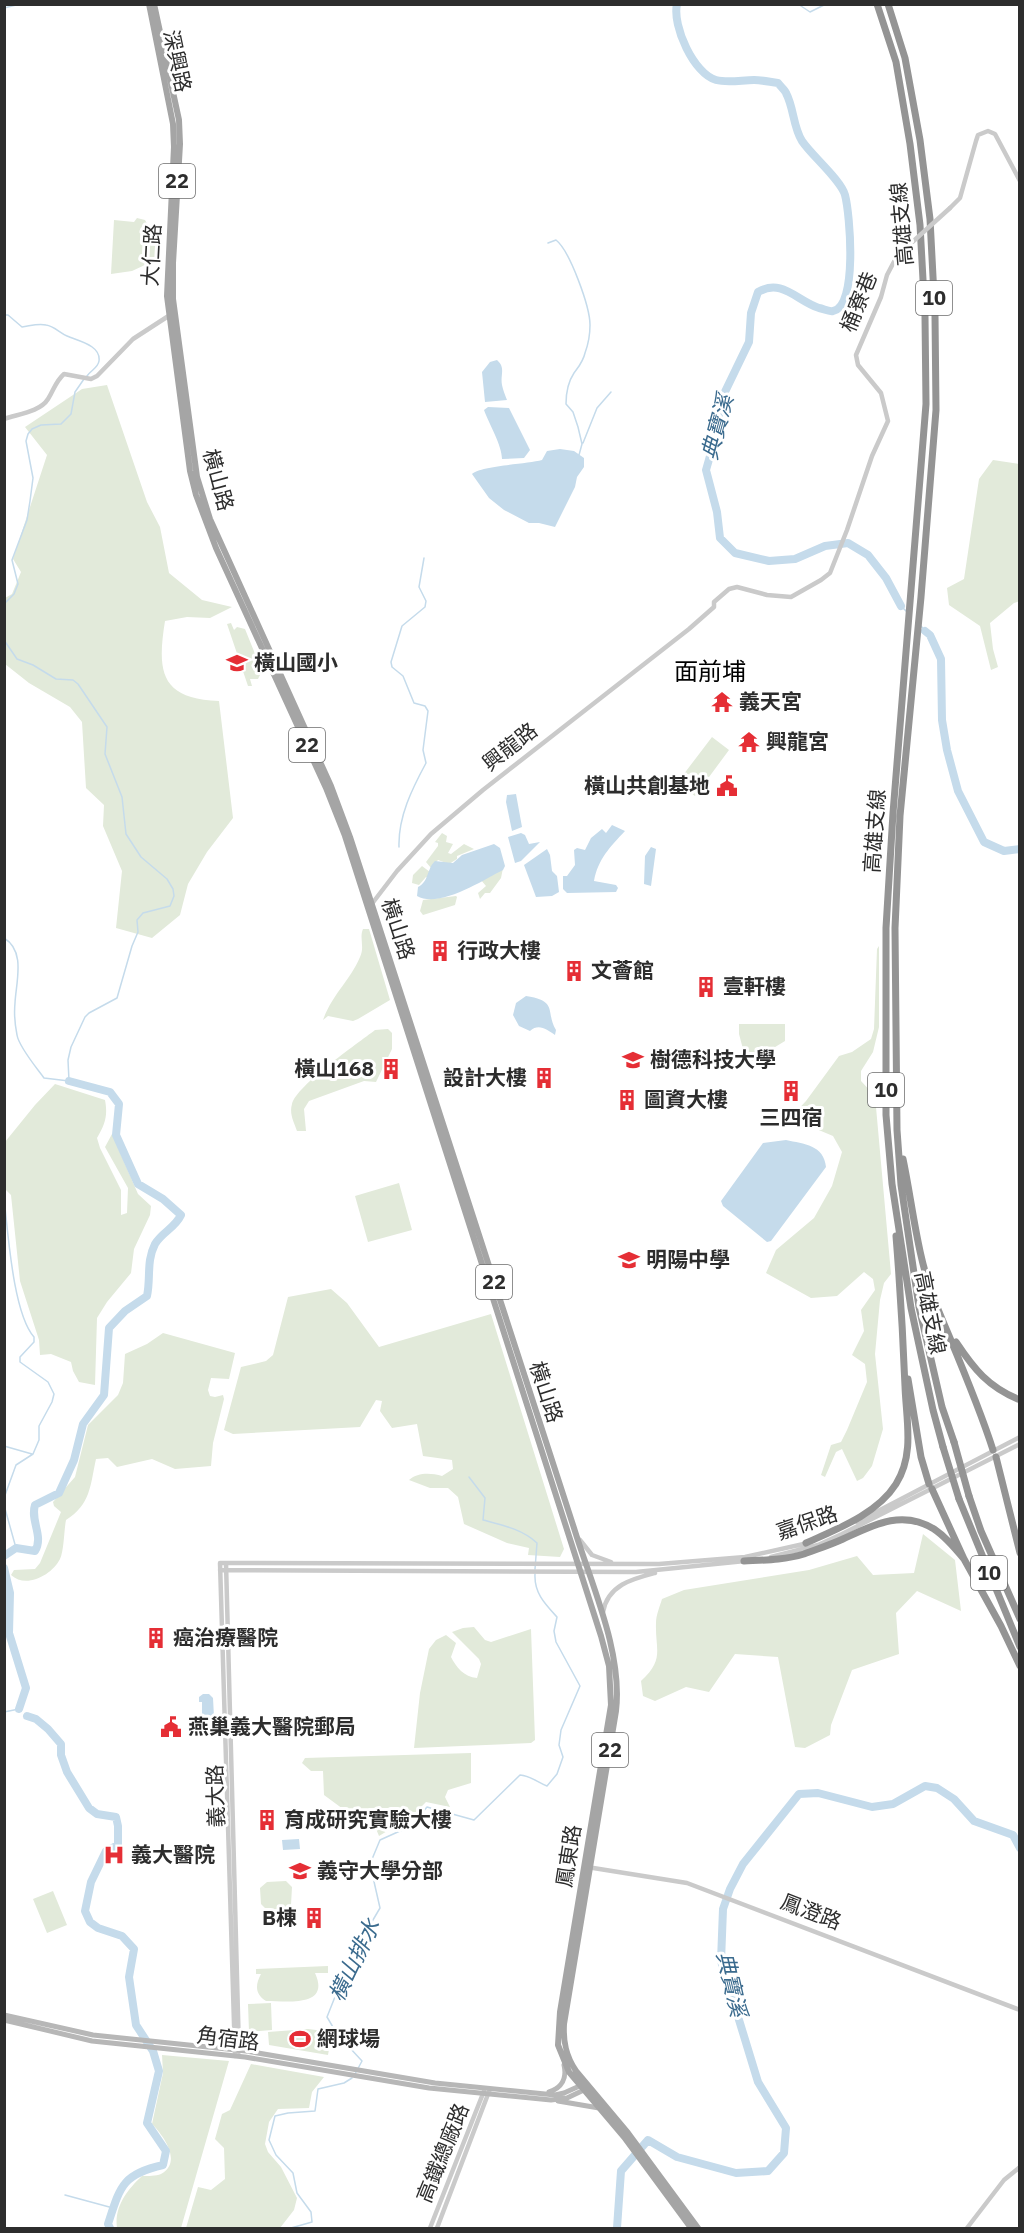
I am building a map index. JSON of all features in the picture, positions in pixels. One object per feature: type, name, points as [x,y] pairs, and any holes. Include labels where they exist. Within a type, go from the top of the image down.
[{"type":"highway","name":"高雄支線","points":[[877,4],[896,62],[910,144],[920,225],[925,316],[926,404],[899,727],[886,928],[886,1115],[890,1165],[911,1308],[933,1410],[959,1499],[1020,1647]]},
{"type":"highway","name":"高雄支線","points":[[888,4],[906,58],[930,219],[936,410],[900,816],[895,927],[897,1130],[901,1185],[920,1307],[942,1407],[969,1496],[1020,1619]]},
{"type":"highway","points":[[897,1130],[919,1250],[935,1301],[948,1329],[995,1454],[1020,1553]]},
{"type":"highway","points":[[806,1543],[833,1531],[879,1503],[897,1482],[904,1467],[909,1443],[890,1165]]},
{"type":"highway","points":[[948,1329],[974,1370],[992,1385],[1020,1400]]},
{"type":"highway","points":[[904,1344],[914,1420],[925,1473],[964,1558],[1020,1666]]},
{"type":"highway","points":[[744,1561],[779,1560],[840,1540],[880,1522],[896,1520],[916,1522],[935,1530],[945,1537],[964,1558]]},
{"type":"main road","name":"深興路","points":[[148,4],[176,122]]},
{"type":"main road","name":"深興路","points":[[154,4],[176,122]]},
{"type":"main road","name":"大仁路","points":[[174,311],[173,264],[180,144],[176,122]]},
{"type":"main road","name":"大仁路","points":[[168,316],[167,270],[176,122]]},
{"type":"main road","name":"橫山路","points":[[174,311],[200,490],[221,545],[331,786],[585,1564]]},
{"type":"main road","name":"橫山路","points":[[168,316],[182,419],[196,495],[216,548],[326,788],[370,906],[576,1564]]},
{"type":"main road","name":"鳳東路","points":[[576,1564],[609,1666],[611,1705],[608,1743]]},
{"type":"main road","name":"鳳東路","points":[[585,1564],[617,1672],[618,1698],[603,1769],[558,2030],[558,2045],[563,2062],[626,2135]]},
{"type":"main road","name":"鳳東路","points":[[587,1867],[563,2035],[569,2060],[585,2087],[600,2108],[626,2135]]},
{"type":"main road","name":"角宿路","points":[[4,2015],[63,2030],[341,2067],[487,2092],[559,2094],[585,2087]]},
{"type":"main road","name":"角宿路","points":[[4,2020],[72,2037],[141,2047],[237,2052],[359,2078],[551,2100],[567,2098],[585,2087]]},
{"type":"main road","points":[[538,2094],[552,2091],[562,2084],[565,2075],[563,2062]]},
{"type":"main road","points":[[551,2100],[600,2108]]},
{"type":"main road","name":"22","points":[[626,2135],[691,2229]]},
{"type":"main road","name":"22","points":[[644,2160],[698,2229]]},
{"type":"street","name":"桶寮巷","points":[[839,552],[872,456],[888,422],[881,393],[858,365],[856,355],[881,297],[887,275],[897,256],[960,198],[976,141],[981,133],[988,131],[995,134],[1020,181]]},
{"type":"street","points":[[4,419],[42,406],[49,399],[57,380],[64,374],[91,379],[97,376],[133,339],[174,311]]},
{"type":"street","name":"興龍路","points":[[370,906],[397,871],[431,834],[689,629],[733,587],[782,597],[798,595],[827,576],[839,552]]},
{"type":"street","name":"嘉保路","points":[[995,1454],[1020,1437]]},
{"type":"street","name":"嘉保路","points":[[576,1564],[659,1564],[744,1557],[806,1543],[854,1524],[995,1454],[1020,1444]]},
{"type":"street","name":"嘉保路","points":[[579,1571],[663,1570],[744,1561],[789,1553],[818,1545],[867,1522],[931,1486]]},
{"type":"street","points":[[574,1528],[592,1555],[626,1564]]},
{"type":"street","points":[[576,1564],[220,1563],[223,1570],[579,1571]]},
{"type":"street","name":"義大路","points":[[223,1570],[237,2052]]},
{"type":"street","points":[[607,1632],[604,1609],[612,1592],[624,1582],[663,1570]]},
{"type":"street","name":"鳳澄路","points":[[587,1867],[670,1880],[714,1892],[1020,2010]]},
{"type":"street","name":"高鐵總廠路","points":[[430,2229],[487,2092]]},
{"type":"street","name":"高鐵總廠路","points":[[437,2229],[487,2092]]},
{"type":"street","points":[[967,2229],[1004,2180],[1020,2167]]},
{"type":"green space","points":[[137,218],[145,220],[153,235],[161,236],[160,258],[132,271],[111,274],[114,220],[134,222]]},
{"type":"green space","points":[[107,385],[147,502],[160,527],[169,573],[202,600],[232,607],[210,618],[187,617],[165,621],[162,654],[167,679],[174,688],[185,695],[219,701],[233,818],[207,852],[188,884],[180,915],[152,938],[116,928],[122,871],[103,826],[104,805],[86,788],[82,722],[70,707],[29,683],[5,664],[5,598],[12,594],[21,572],[13,559],[47,455],[25,427],[82,389]]},
{"type":"green space","points":[[993,460],[1019,464],[1020,601],[1014,603],[990,623],[998,667],[991,670],[980,626],[949,605],[947,588],[964,579],[979,479]]},
{"type":"green space","points":[[231,623],[234,630],[237,627],[245,629],[262,671],[258,679],[250,679],[252,686],[248,686],[227,624]]},
{"type":"green space","points":[[712,737],[729,750],[695,796],[677,783]]},
{"type":"green space","points":[[442,833],[447,836],[446,842],[453,844],[448,853],[451,854],[464,844],[474,849],[457,856],[457,859],[449,864],[438,860],[431,868],[426,862],[438,846],[435,842]]},
{"type":"green space","points":[[422,866],[430,872],[429,878],[426,877],[419,885],[412,883],[413,875]]},
{"type":"green space","points":[[503,868],[501,878],[490,893],[485,893],[480,899],[478,893],[486,886],[481,880]]},
{"type":"green space","points":[[456,896],[455,905],[423,915],[420,911],[423,900]]},
{"type":"green space","points":[[363,929],[369,929],[390,1000],[353,1021],[328,1016],[323,1020],[360,957]]},
{"type":"green space","points":[[879,946],[879,1027],[873,1052],[861,1071],[861,1081],[875,1096],[891,1274],[884,1283],[880,1300],[875,1354],[883,1429],[872,1466],[863,1478],[857,1481],[842,1449],[836,1452],[825,1477],[821,1475],[831,1445],[841,1442],[867,1382],[865,1364],[852,1355],[864,1331],[861,1310],[875,1290],[873,1279],[864,1272],[837,1296],[811,1298],[766,1273],[776,1250],[814,1218],[832,1186],[842,1152],[833,1136],[802,1123],[787,1125],[790,1118],[806,1101],[839,1056],[852,1052],[871,1039],[874,1029],[877,949]]},
{"type":"green space","points":[[739,1024],[785,1024],[785,1041],[747,1064],[739,1034]]},
{"type":"green space","points":[[388,1029],[392,1033],[392,1049],[376,1082],[364,1081],[309,1101],[304,1109],[306,1131],[297,1131],[291,1111],[296,1096],[329,1065],[375,1030]]},
{"type":"green space","points":[[55,1084],[105,1100],[105,1120],[97,1138],[121,1190],[121,1215],[127,1213],[128,1188],[105,1147],[112,1134],[138,1194],[151,1206],[150,1215],[134,1249],[131,1273],[97,1318],[95,1385],[79,1382],[71,1362],[51,1354],[40,1355],[39,1340],[20,1281],[11,1195],[5,1189],[5,1142]]},
{"type":"green space","points":[[399,1183],[412,1230],[368,1242],[355,1196]]},
{"type":"green space","points":[[331,1289],[347,1303],[379,1347],[491,1314],[564,1549],[560,1557],[528,1555],[529,1548],[507,1543],[464,1524],[458,1497],[448,1488],[430,1488],[409,1480],[425,1474],[442,1476],[453,1469],[452,1460],[423,1456],[417,1424],[392,1428],[380,1411],[382,1401],[376,1400],[360,1427],[233,1434],[224,1430],[241,1367],[266,1361],[273,1355],[288,1297]]},
{"type":"green space","points":[[163,1333],[235,1353],[229,1379],[211,1378],[208,1390],[210,1396],[223,1395],[224,1399],[213,1443],[211,1466],[175,1469],[152,1459],[117,1467],[108,1458],[96,1459],[85,1501],[66,1520],[60,1559],[45,1575],[24,1581],[17,1579],[11,1575],[14,1570],[35,1569],[40,1563],[61,1512],[53,1502],[75,1477],[88,1425],[118,1395],[123,1383],[125,1354],[147,1344]]},
{"type":"green space","points":[[923,1534],[955,1560],[961,1611],[917,1591],[896,1613],[899,1654],[852,1670],[831,1725],[830,1735],[805,1748],[795,1747],[778,1657],[735,1654],[709,1692],[686,1687],[655,1701],[643,1696],[641,1681],[656,1660],[656,1620],[662,1599],[684,1590],[809,1570],[857,1556],[873,1575],[914,1573]]},
{"type":"green space","points":[[474,1627],[485,1640],[491,1642],[531,1629],[535,1740],[531,1743],[414,1748],[420,1693],[429,1649],[436,1640],[446,1635],[456,1643],[451,1657],[455,1664],[464,1674],[477,1678],[481,1664],[479,1659],[452,1632]]},
{"type":"green space","points":[[471,1753],[471,1783],[448,1790],[445,1797],[450,1807],[426,1802],[412,1816],[379,1836],[369,1812],[343,1809],[324,1795],[323,1771],[311,1771],[302,1763],[305,1758]]},
{"type":"green space","points":[[286,1881],[292,1887],[291,1905],[287,1910],[267,1910],[261,1904],[260,1888],[267,1882]]},
{"type":"green space","points":[[53,1891],[67,1925],[47,1933],[33,1899]]},
{"type":"green space","points":[[328,1966],[328,1973],[315,1973],[318,1984],[317,1992],[304,2000],[266,2001],[258,1992],[257,1986],[261,1974],[256,1974],[256,1969]]},
{"type":"green space","points":[[271,2003],[272,2030],[249,2032],[248,2004]]},
{"type":"green space","name":"網球場","points":[[308,2029],[332,2032],[328,2055],[269,2045],[268,2032]]},
{"type":"green space","points":[[162,2055],[229,2061],[181,2228],[117,2228],[120,2206],[131,2187],[142,2176],[161,2174],[170,2163],[169,2149],[152,2124],[163,2073]]},
{"type":"green space","points":[[251,2064],[324,2077],[312,2092],[309,2108],[278,2109],[269,2122],[265,2144],[268,2152],[281,2167],[297,2198],[294,2210],[280,2228],[186,2228],[198,2187],[211,2190],[225,2179],[224,2148],[215,2139],[222,2114],[230,2110]]},
{"type":"water","points":[[497,360],[502,369],[502,385],[507,400],[485,402],[482,372],[490,362]]},
{"type":"water","points":[[488,407],[509,408],[530,450],[524,458],[502,459],[498,441],[484,410]]},
{"type":"water","points":[[560,449],[574,451],[584,458],[584,467],[577,477],[575,487],[555,527],[529,523],[504,510],[489,498],[472,474],[484,469],[542,460],[547,451]]},
{"type":"water","points":[[516,794],[522,827],[512,831],[506,802],[507,795]]},
{"type":"water","points":[[612,825],[625,831],[602,860],[594,881],[616,885],[618,888],[616,892],[567,893],[563,889],[563,876],[567,876],[575,865],[574,850],[577,848],[585,850],[591,838],[602,829],[606,833]]},
{"type":"water","points":[[521,833],[525,835],[529,844],[540,842],[521,861],[515,863],[508,837]]},
{"type":"water","points":[[494,844],[500,848],[505,866],[503,870],[449,896],[426,899],[417,896],[418,887],[424,882],[435,861],[453,863],[462,855]]},
{"type":"water","points":[[651,847],[656,849],[651,886],[644,884],[645,856]]},
{"type":"water","points":[[547,849],[552,871],[557,876],[559,892],[552,896],[536,897],[524,865]]},
{"type":"water","points":[[526,996],[547,1004],[556,1030],[555,1035],[543,1028],[530,1031],[519,1026],[513,1015],[516,1003]]},
{"type":"water","points":[[786,1140],[806,1144],[817,1150],[826,1167],[771,1241],[767,1242],[723,1206],[721,1201],[763,1143]]},
{"type":"water","points":[[209,1694],[213,1698],[214,1717],[210,1724],[200,1720],[202,1702],[199,1702],[199,1697]]},
{"type":"water","points":[[299,1839],[300,1849],[283,1850],[282,1840]]},
{"type":"waterway","points":[[4,8],[20,4]]},
{"type":"waterway","name":"典寶溪","points":[[677,4],[678,24],[686,48],[700,69],[708,76],[721,81],[757,80],[778,83],[785,91],[802,141],[832,175],[845,195],[849,221],[849,278],[841,306],[833,311],[819,308],[782,289],[767,288],[758,292],[751,313],[749,342],[722,398],[716,435],[706,470],[717,512],[720,538],[735,553],[769,561],[795,559],[825,546],[848,543],[868,555],[886,578],[901,606]]},
{"type":"waterway","points":[[798,4],[810,12],[826,4]]},
{"type":"waterway","points":[[548,243],[556,240],[567,255],[578,280],[589,317],[587,347],[582,361],[570,380],[566,400],[578,427],[582,444],[579,455]]},
{"type":"waterway","points":[[4,315],[8,315],[22,327],[40,324],[49,326],[93,347],[99,356],[99,361],[87,376]]},
{"type":"waterway","points":[[4,604],[14,594],[18,584],[12,560],[27,520],[30,501],[33,478],[26,441],[28,434],[32,429],[41,425],[61,424],[71,414],[75,392],[84,379]]},
{"type":"waterway","points":[[583,443],[597,408],[611,392]]},
{"type":"waterway","points":[[399,847],[403,814],[426,763],[423,750],[428,711],[425,706],[414,703],[403,676],[392,667],[391,662],[402,626],[425,607],[426,601],[419,587],[424,558]]},
{"type":"waterway","name":"典寶溪","points":[[901,606],[907,612]]},
{"type":"waterway","name":"典寶溪","points":[[921,626],[925,631]]},
{"type":"waterway","name":"典寶溪","points":[[925,631],[930,635],[941,659],[942,720],[958,791],[984,842],[1004,851],[1020,849]]},
{"type":"waterway","points":[[4,640],[17,659],[33,665],[56,679],[73,680],[78,684],[107,727],[105,754],[122,797],[126,834],[141,857],[167,879],[174,896],[170,906],[143,913],[137,920],[138,932],[117,998],[85,1017],[71,1047],[68,1060],[69,1081],[44,1078],[18,1040],[15,1011],[17,959],[11,944],[4,938]]},
{"type":"waterway","points":[[4,1556],[16,1548],[35,1551],[38,1540],[34,1517],[35,1505],[59,1493],[74,1460],[83,1424],[104,1395],[109,1328],[125,1311],[147,1296],[152,1251],[161,1236],[181,1215],[163,1199],[138,1184],[116,1135],[119,1104],[110,1092],[69,1081]]},
{"type":"waterway","points":[[4,1198],[16,1291],[27,1326],[34,1337],[34,1342],[20,1357],[20,1362],[48,1382],[54,1394],[39,1426],[39,1440],[33,1454],[16,1465],[4,1498]]},
{"type":"waterway","points":[[4,1446],[32,1454]]},
{"type":"waterway","name":"橫山排水","points":[[469,1477],[485,1498],[483,1520],[518,1531],[537,1543],[535,1569]]},
{"type":"waterway","points":[[4,1505],[16,1548]]},
{"type":"waterway","points":[[4,1568],[10,1593],[9,1633],[26,1688],[19,1709]]},
{"type":"waterway","name":"橫山排水","points":[[355,2074],[362,2061],[337,2034],[327,2017],[350,1959],[380,1908],[370,1864],[380,1840],[411,1826],[427,1807],[474,1820],[520,1775],[547,1786],[557,1774],[563,1757],[559,1745],[561,1730],[580,1686],[556,1642],[554,1631],[557,1617],[538,1593],[535,1574]]},
{"type":"waterway","points":[[4,1712],[19,1709]]},
{"type":"waterway","points":[[27,1716],[36,1719],[61,1744],[61,1755],[67,1772],[89,1808],[97,1814],[116,1817],[118,1845],[106,1851],[91,1882],[85,1911],[90,1922],[98,1928],[122,1936],[134,1949],[129,1977],[136,2025],[153,2051],[159,2071],[147,2123],[166,2151],[163,2165],[139,2173],[125,2184],[112,2211],[108,2224],[110,2228]]},
{"type":"waterway","name":"典寶溪","points":[[617,2228],[621,2171],[648,2140],[677,2157],[736,2173],[768,2171],[784,2153],[786,2128],[758,2082],[721,1961],[723,1909],[743,1864],[799,1794],[818,1793],[872,1807],[893,1804],[925,1786],[937,1788],[954,1799],[974,1821],[1013,1835],[1020,1848]]},
{"type":"waterway","name":"橫山排水","points":[[291,2228],[312,2222],[311,2212],[297,2193],[293,2173],[276,2155],[269,2140],[275,2116],[315,2111],[318,2089],[344,2083],[352,2078]]},
{"type":"waterway","points":[[65,2195],[113,2208]]},
{"type":"place","name":"橫山國小","points":[[237,663]]},
{"type":"place","name":"義天宮","points":[[722,702]]},
{"type":"place","name":"興龍宮","points":[[749,742]]},
{"type":"place","name":"橫山共創基地","points":[[727,786]]},
{"type":"place","name":"行政大樓","points":[[440,951]]},
{"type":"place","name":"文薈館","points":[[574,971]]},
{"type":"place","name":"壹軒樓","points":[[706,987]]},
{"type":"place","name":"樹德科技大學","points":[[633,1060]]},
{"type":"place","name":"橫山168","points":[[391,1069]]},
{"type":"place","name":"設計大樓","points":[[544,1078]]},
{"type":"place","name":"三四宿","points":[[791,1091]]},
{"type":"place","name":"圖資大樓","points":[[627,1100]]},
{"type":"place","name":"明陽中學","points":[[629,1260]]},
{"type":"place","name":"癌治療醫院","points":[[156,1638]]},
{"type":"place","name":"燕巢義大醫院郵局","points":[[171,1727]]},
{"type":"place","name":"育成研究實驗大樓","points":[[267,1820]]},
{"type":"place","name":"義大醫院","points":[[114,1855]]},
{"type":"place","name":"義守大學分部","points":[[300,1871]]},
{"type":"place","name":"B棟","points":[[314,1918]]},
{"type":"place","name":"網球場","points":[[300,2039]]},
{"type":"district","name":"面前埔","points":[[710,672]]}]
